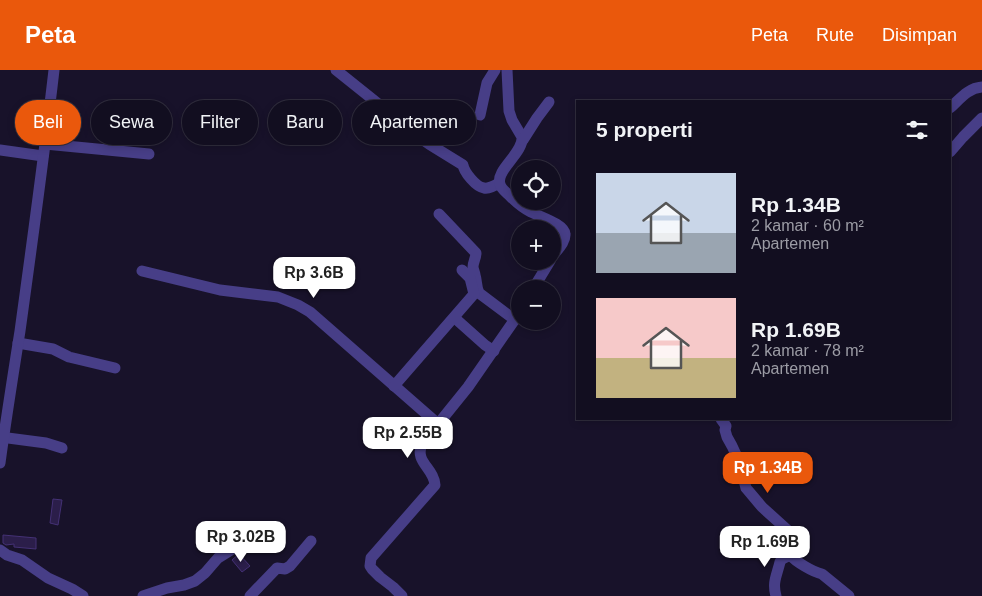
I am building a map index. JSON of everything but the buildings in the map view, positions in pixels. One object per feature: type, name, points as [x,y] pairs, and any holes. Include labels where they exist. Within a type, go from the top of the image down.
[{"type":"street","points":[[0,463],[2,438],[18,344],[54,70]]},
{"type":"street","points":[[336,70],[381,106],[393,119],[463,165],[465,172],[479,186],[487,188],[499,183]]},
{"type":"street","points":[[480,116],[487,83],[495,70]]},
{"type":"street","points":[[507,70],[509,112],[523,140]]},
{"type":"street","points":[[951,107],[963,94],[977,87],[982,87]]},
{"type":"street","points":[[548,220],[521,206],[503,190],[499,183],[500,177],[549,102]]},
{"type":"street","points":[[951,151],[982,118]]},
{"type":"street","points":[[0,150],[149,154]]},
{"type":"street","points":[[439,214],[476,254],[473,269],[478,293],[511,312]]},
{"type":"street","points":[[561,227],[570,237],[565,239],[561,245]]},
{"type":"street","points":[[394,386],[474,294],[470,278],[462,270]]},
{"type":"street","points":[[142,271],[220,290],[278,297],[298,305],[310,312],[438,424]]},
{"type":"street","points":[[457,320],[490,348]]},
{"type":"street","points":[[402,596],[372,569],[371,558],[436,484],[419,450],[468,387],[490,348],[511,323]]},
{"type":"street","points":[[18,344],[53,349],[69,357],[115,368]]},
{"type":"street","points":[[722,420],[726,426],[727,437],[739,461],[746,488],[762,507],[796,539],[796,545],[790,555],[780,562],[774,583],[776,596]]},
{"type":"street","points":[[2,438],[46,443],[62,448]]},
{"type":"street","points":[[250,596],[277,568],[285,569],[290,566],[311,541]]},
{"type":"street","points":[[143,596],[195,581],[218,558],[242,542]]},
{"type":"street","points":[[0,550],[7,555],[22,560],[48,578],[83,596]]},
{"type":"street","points":[[790,555],[800,563],[822,574],[849,596]]}]
